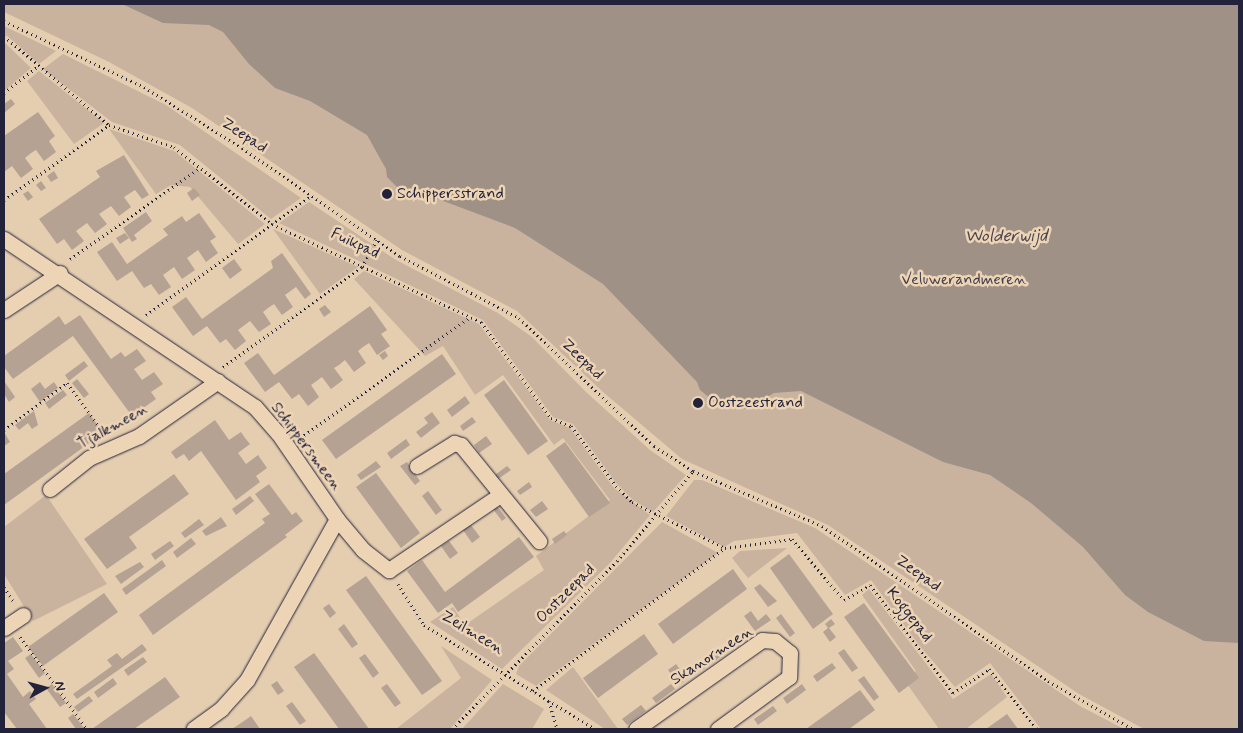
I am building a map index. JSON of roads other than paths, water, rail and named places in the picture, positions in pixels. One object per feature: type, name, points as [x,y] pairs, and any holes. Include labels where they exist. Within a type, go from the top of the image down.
[{"type":"street","name":"Schippersmeen","points":[[4,239],[57,272],[255,407],[287,447],[337,519]]},
{"type":"street","points":[[4,310],[57,272]]},
{"type":"street","name":"Tjalkmeen","points":[[50,489],[89,458],[139,436],[214,379]]},
{"type":"street","points":[[417,466],[454,444],[461,445],[500,496],[539,541]]},
{"type":"street","points":[[193,729],[221,710],[247,680],[337,519],[363,550],[389,570],[500,496]]},
{"type":"street","points":[[4,628],[23,616]]},
{"type":"street","name":"Skanormeen","points":[[636,729],[762,640],[775,641],[790,653],[789,678],[718,729]]},
{"type":"water","name":"Wolderwijd","points":[[122,4],[1239,4],[1239,643],[1204,641],[1148,612],[1125,595],[1083,547],[1031,503],[990,475],[943,462],[801,391],[774,393],[746,409],[721,407],[700,390],[697,382],[603,284],[515,228],[430,196],[413,199],[402,192],[387,177],[386,169],[367,135],[310,101],[275,88],[249,64],[223,32],[209,25],[163,23]]},
{"type":"place","name":"Schippersstrand","points":[[387,194]]},
{"type":"place","name":"Oostzeestrand","points":[[698,403]]},
{"type":"park label","name":"Veluwerandmeren","points":[[964,280]]}]
